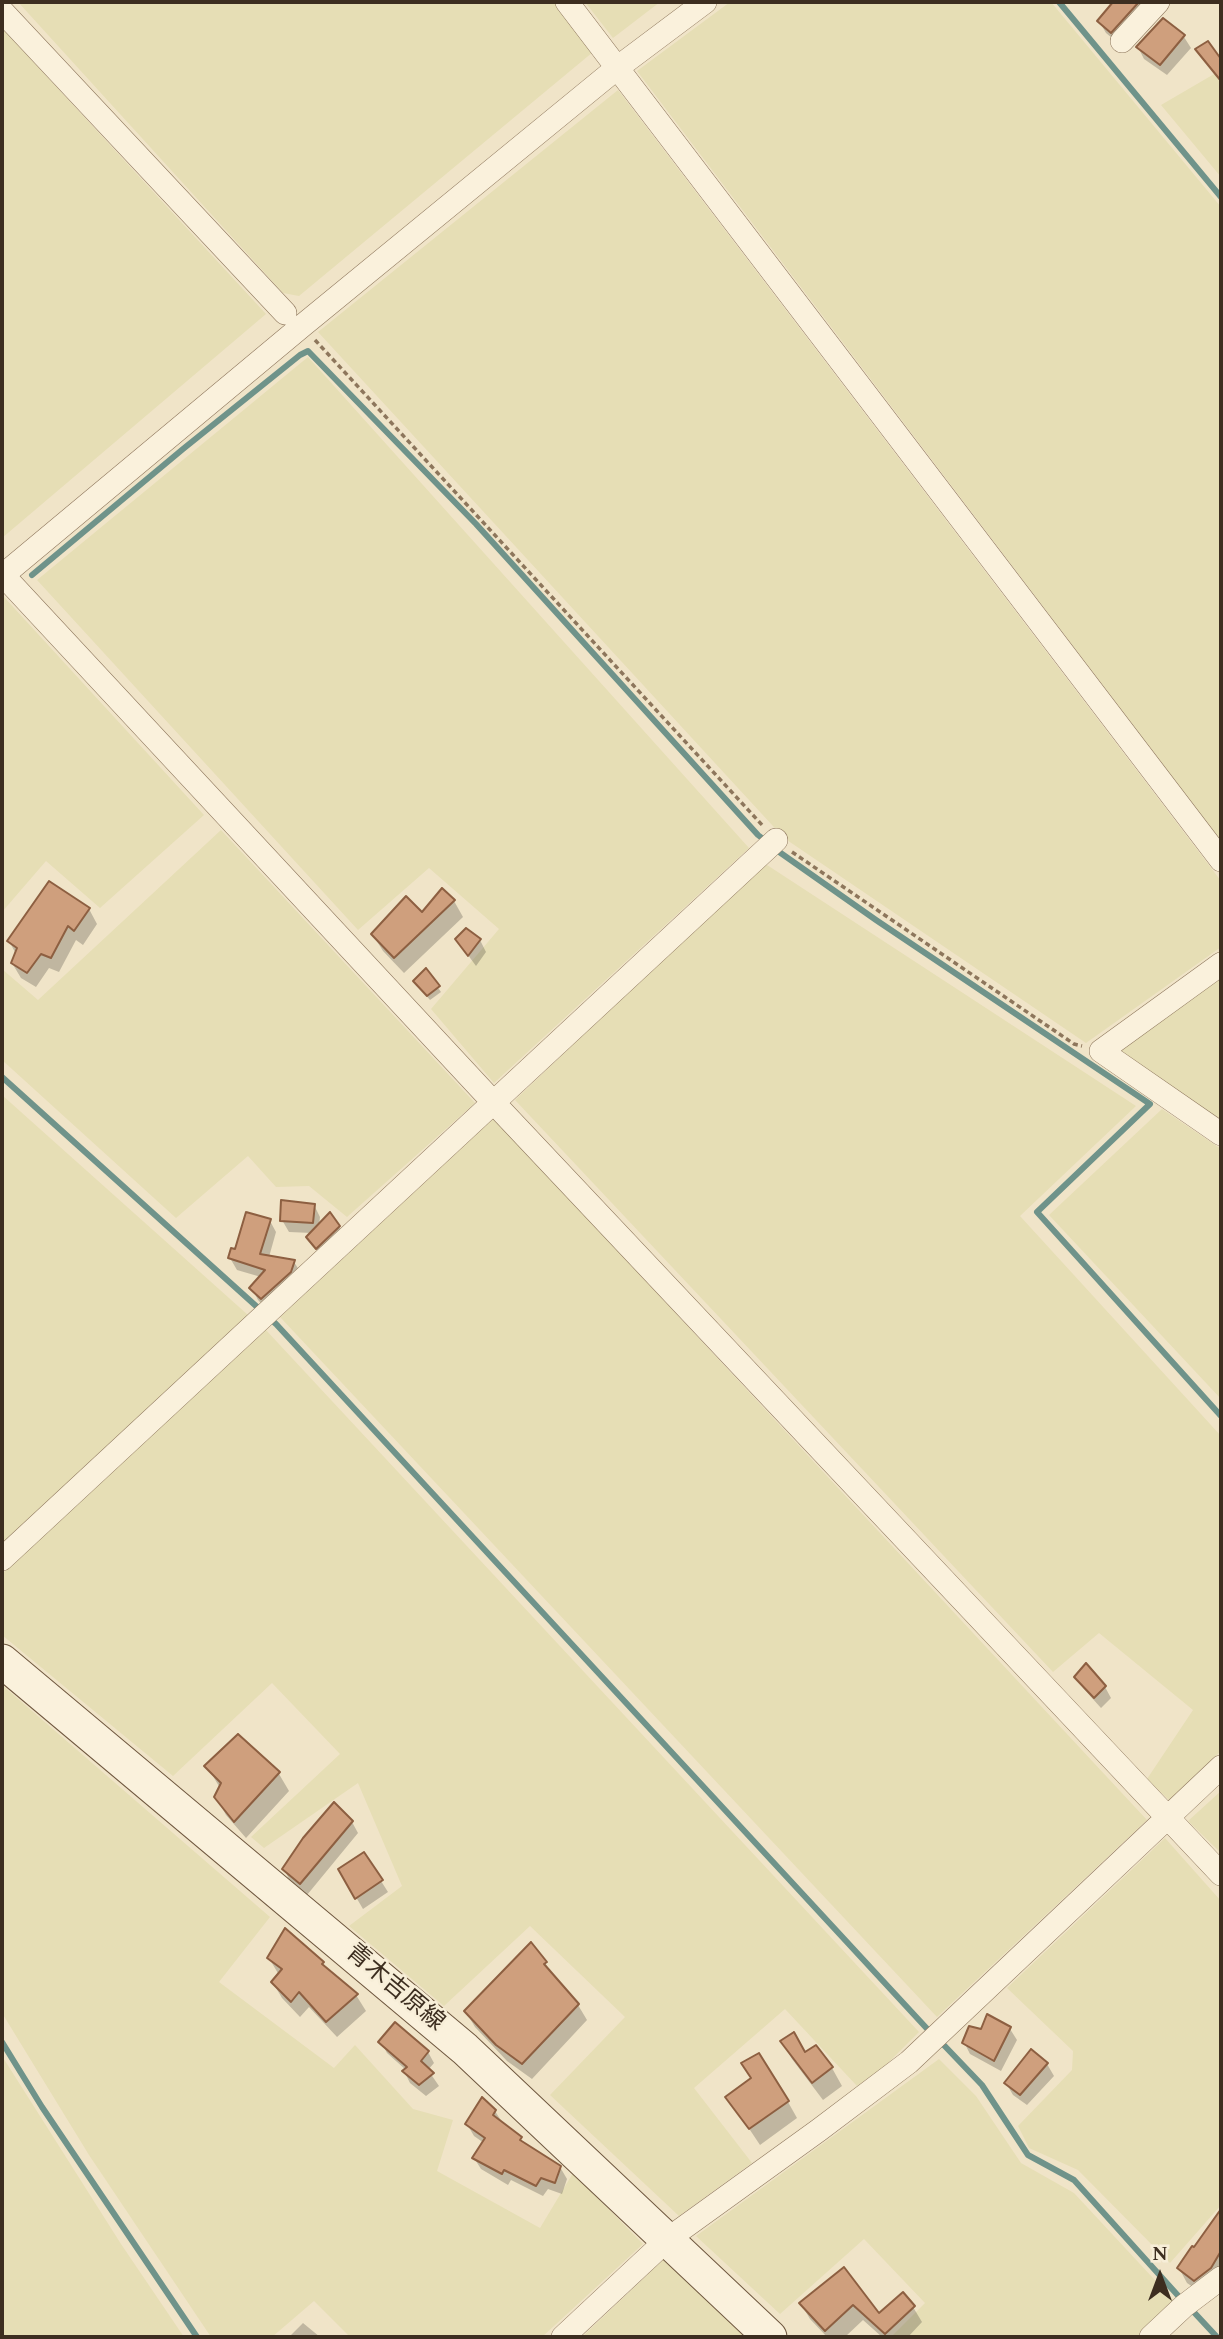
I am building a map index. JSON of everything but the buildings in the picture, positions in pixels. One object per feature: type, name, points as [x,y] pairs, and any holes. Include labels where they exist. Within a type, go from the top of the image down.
[{"type":"main road","name":"青木吉原線","points":[[2,1661],[466,2049],[770,2337]]},
{"type":"street","points":[[566,2],[1221,860]]},
{"type":"street","points":[[705,2],[294,320],[2,576],[494,1103],[1221,1874]]},
{"type":"street","points":[[1122,41],[1158,2]]},
{"type":"street","points":[[2,11],[294,320]]},
{"type":"street","points":[[2,1559],[776,840]]},
{"type":"street","points":[[1221,964],[1101,1051],[1221,1134]]},
{"type":"street","points":[[563,2337],[668,2239],[909,2062],[1221,1767]]},
{"type":"street","points":[[1151,2337],[1184,2306],[1221,2278]]},
{"type":"path","points":[[294,320],[776,840],[1074,1044],[1101,1051]]},
{"type":"shaded area","points":[[18,2],[554,2],[593,52],[299,296],[283,293]]},
{"type":"shaded area","points":[[585,2],[660,2],[613,38]]},
{"type":"shaded area","points":[[730,2],[1051,2],[1221,207],[1221,841],[637,71]]},
{"type":"shaded area","points":[[2,28],[266,314],[2,538]]},
{"type":"shaded area","points":[[1221,70],[1221,177],[1161,105]]},
{"type":"shaded area","points":[[618,90],[1221,881],[1221,947],[1086,1043],[784,838],[318,332]]},
{"type":"shaded area","points":[[308,357],[749,848],[494,1083],[431,1009],[499,929],[429,868],[358,930],[37,580]]},
{"type":"shaded area","points":[[4,597],[204,815],[100,908],[46,861],[2,912]]},
{"type":"shaded area","points":[[221,830],[475,1103],[347,1217],[309,1186],[276,1187],[248,1156],[176,1218],[2,1060],[2,969],[38,1000]]},
{"type":"shaded area","points":[[764,863],[1136,1106],[1020,1216],[1221,1436],[1221,1751],[1169,1800],[1147,1779],[1193,1710],[1099,1633],[1053,1672],[515,1100]]},
{"type":"shaded area","points":[[1221,972],[1221,1124],[1116,1052]]},
{"type":"shaded area","points":[[2,1095],[248,1315],[2,1548]]},
{"type":"shaded area","points":[[1162,1109],[1221,1149],[1221,1399],[1049,1215]]},
{"type":"shaded area","points":[[494,1118],[1147,1820],[937,2017],[280,1317]]},
{"type":"shaded area","points":[[265,1329],[919,2032],[883,2068],[857,2086],[785,2009],[694,2088],[752,2163],[679,2216],[550,2095],[625,2017],[530,1926],[444,2006],[349,1926],[402,1886],[358,1783],[264,1848],[251,1837],[340,1754],[272,1683],[173,1776],[2,1635],[2,1574]]},
{"type":"shaded area","points":[[2,1685],[270,1917],[219,1982],[334,2068],[355,2045],[413,2109],[453,2120],[437,2171],[540,2228],[573,2173],[643,2244],[542,2337],[350,2337],[314,2301],[272,2337],[211,2337],[89,2155],[2,2013]]},
{"type":"shaded area","points":[[1221,1791],[1221,1853],[1188,1821]]},
{"type":"shaded area","points":[[1165,1838],[1221,1901],[1221,2205],[1170,2263],[1078,2170],[1029,2148],[1018,2126],[1072,2070],[1073,2051],[1007,1988]]},
{"type":"shaded area","points":[[2,2056],[121,2244],[184,2337],[2,2337]]},
{"type":"shaded area","points":[[939,2059],[976,2096],[1021,2163],[1074,2193],[1178,2305],[1142,2337],[891,2337],[925,2303],[864,2239],[780,2314],[696,2236]]},
{"type":"shaded area","points":[[664,2259],[749,2337],[582,2337]]},
{"type":"waterway","points":[[1059,2],[1221,197]]},
{"type":"waterway","points":[[32,575],[183,449],[308,351],[476,524],[767,842]]},
{"type":"waterway","points":[[775,849],[1150,1104],[1037,1212],[1221,1416]]},
{"type":"waterway","points":[[2,1077],[276,1324],[931,2033]]},
{"type":"waterway","points":[[939,2040],[982,2085],[1028,2155],[1074,2180],[1182,2300]]},
{"type":"waterway","points":[[2,2042],[42,2107],[197,2337]]},
{"type":"waterway","points":[[1190,2308],[1217,2337]]}]
